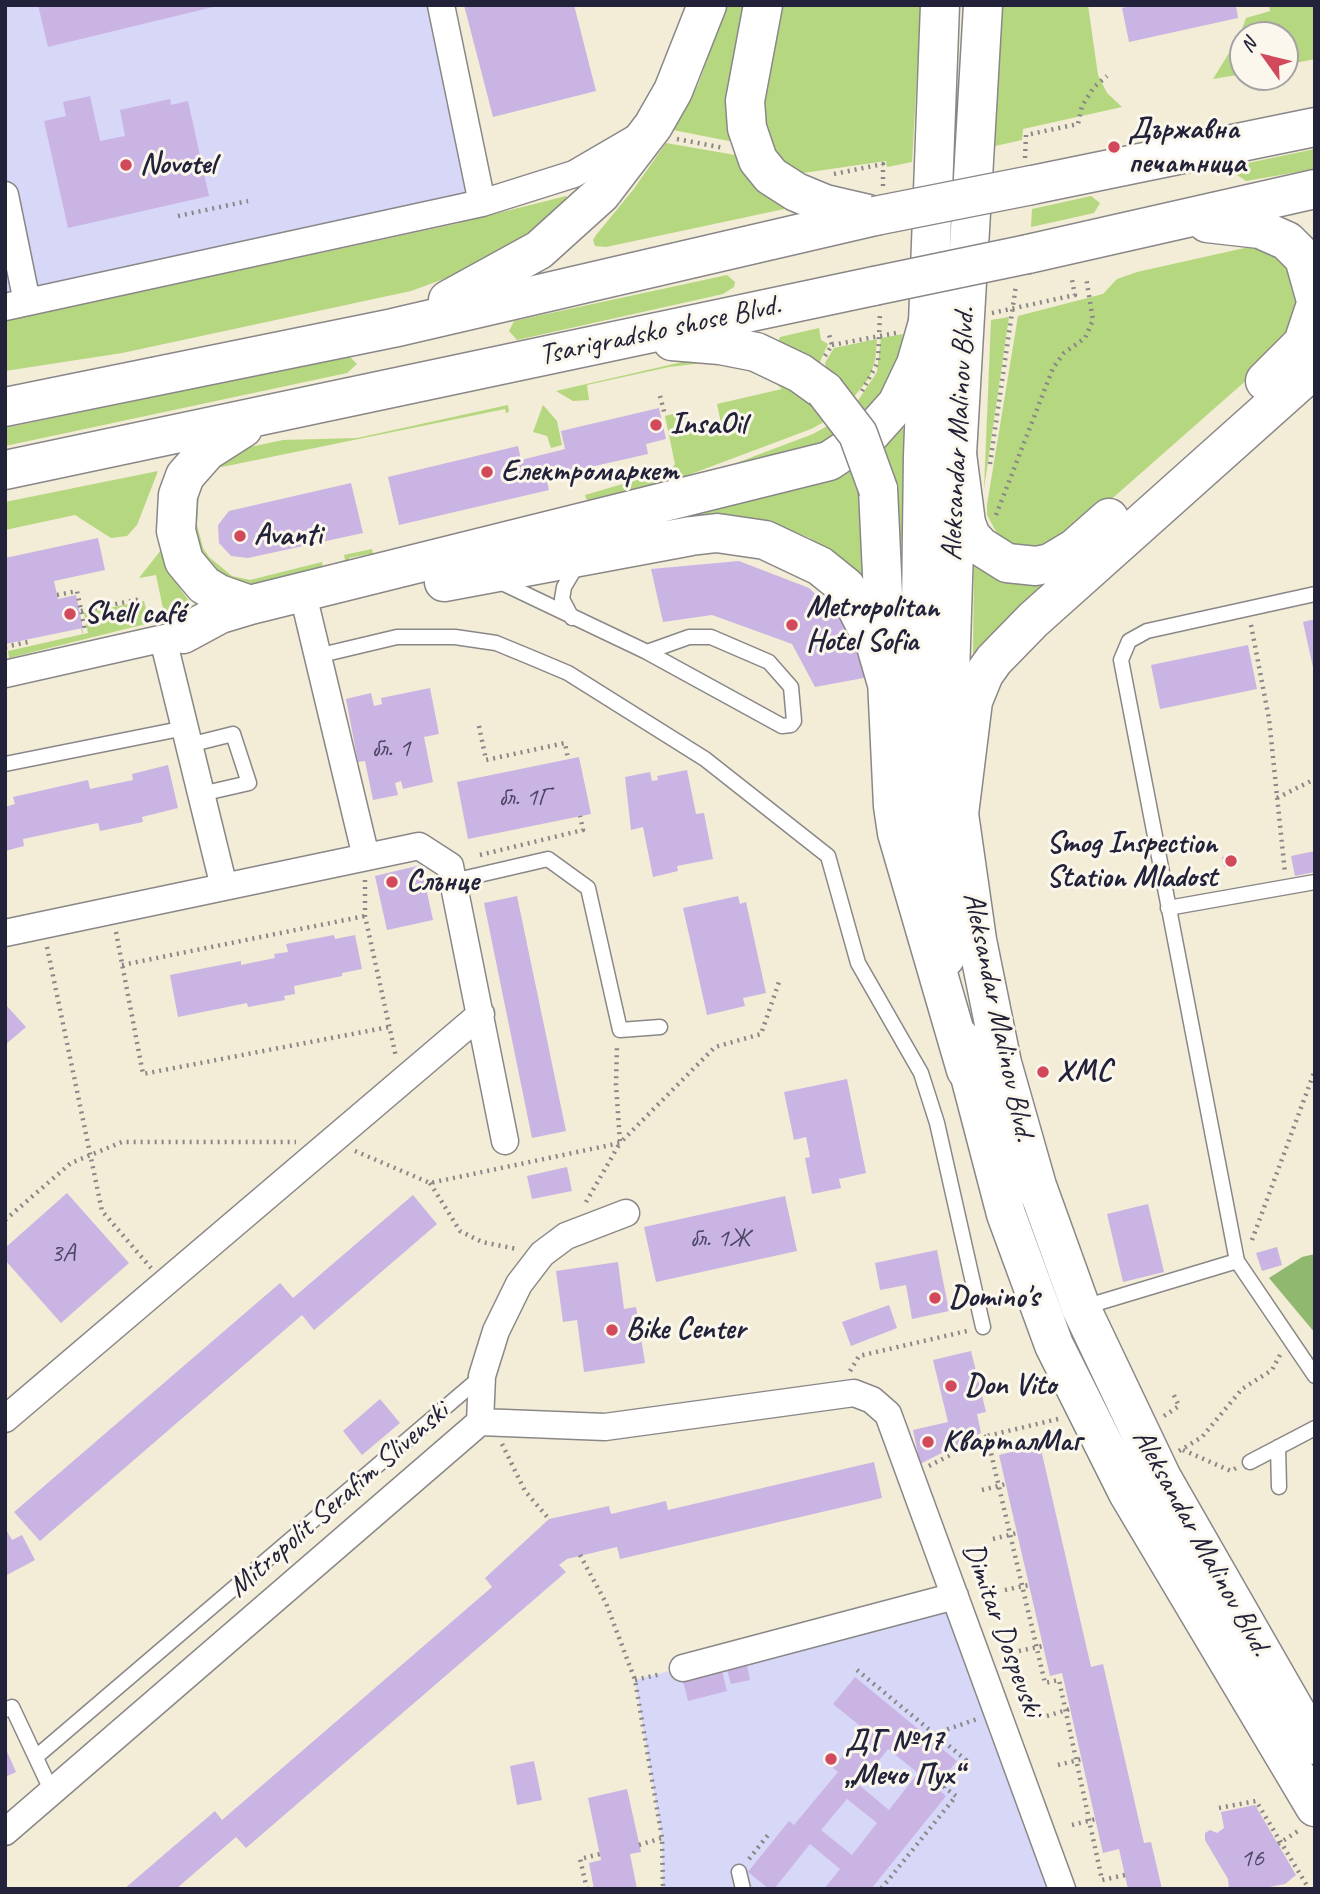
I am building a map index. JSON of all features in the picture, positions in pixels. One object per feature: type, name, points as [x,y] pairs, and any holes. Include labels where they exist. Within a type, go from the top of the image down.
[{"type":"main road","points":[[393,328],[539,250],[601,194],[662,131],[707,5]]},
{"type":"main road","points":[[763,5],[746,101],[747,128],[758,160],[771,176],[804,196],[876,216]]},
{"type":"main road","points":[[173,637],[220,614],[250,605],[829,461],[871,433],[897,404],[916,364],[929,319],[940,5]]},
{"type":"main road","name":"Aleksandar Malinov Blvd.","points":[[983,5],[957,454],[950,675],[959,814],[976,940],[1002,1063],[1037,1186],[1082,1308],[1162,1478],[1315,1745]]},
{"type":"main road","points":[[1264,137],[1315,112]]},
{"type":"main road","name":"Tsarigradsko shose Blvd.","points":[[5,407],[393,328],[876,216],[1315,127]]},
{"type":"main road","name":"Tsarigradsko shose Blvd.","points":[[5,470],[1028,254],[1315,189]]},
{"type":"main road","points":[[1173,220],[1260,229],[1278,235],[1304,258],[1315,297]]},
{"type":"main road","points":[[959,814],[972,701],[994,660],[1297,369],[1315,307]]},
{"type":"main road","name":"Aleksandar Malinov Blvd.","points":[[929,319],[920,546],[919,685],[931,850],[945,957],[967,1070],[1006,1214],[1060,1356],[1128,1493],[1308,1818]]},
{"type":"main road","points":[[628,338],[720,345],[756,352],[824,377],[859,434],[878,489],[893,806],[897,833],[967,1070]]},
{"type":"main road","points":[[957,454],[966,523],[971,536],[980,546],[1007,563],[1036,566],[1050,563],[1075,548],[1297,369]]},
{"type":"main road","points":[[250,605],[219,594],[204,585],[184,561],[176,531],[178,495],[185,476],[195,463],[223,438],[294,409]]},
{"type":"main road","points":[[173,637],[221,632],[484,573],[717,533],[765,540],[786,547],[820,566],[851,595],[876,646],[887,684]]},
{"type":"street","points":[[441,5],[482,203]]},
{"type":"street","points":[[5,195],[16,305],[482,203],[574,174],[662,131]]},
{"type":"street","points":[[1297,369],[1315,340]]},
{"type":"street","points":[[307,611],[366,857]]},
{"type":"street","points":[[5,674],[173,637],[187,736],[224,887]]},
{"type":"street","points":[[5,933],[419,846],[450,866],[505,1141]]},
{"type":"street","points":[[5,1419],[481,1014]]},
{"type":"street","points":[[490,1422],[482,1376],[496,1331],[519,1284],[541,1254],[566,1236],[626,1213]]},
{"type":"street","name":"Mitropolit Serafim Slivenski","points":[[5,1832],[490,1422],[605,1427],[854,1393],[872,1400]]},
{"type":"street","name":"Dimitar Dospevski","points":[[872,1400],[888,1414],[1062,1889]]},
{"type":"street","points":[[683,1668],[954,1596]]},
{"type":"lane","points":[[573,619],[562,599],[564,587],[572,569],[591,553]]},
{"type":"lane","points":[[484,573],[573,619],[647,652],[782,726],[791,725],[795,717],[791,687],[769,662],[711,637],[695,636],[647,652]]},
{"type":"lane","points":[[1315,594],[1147,631],[1129,641],[1123,650],[1122,670],[1237,1261],[1315,1376]]},
{"type":"lane","points":[[317,656],[397,637],[468,639],[496,643],[568,673],[705,759],[828,856],[858,963],[921,1073],[937,1123],[983,1327]]},
{"type":"lane","points":[[5,764],[187,736],[236,736],[249,783],[201,794]]},
{"type":"lane","points":[[453,881],[548,859],[589,888],[620,1030],[660,1027]]},
{"type":"lane","points":[[1168,908],[1315,882]]},
{"type":"lane","points":[[1082,1308],[1237,1261]]},
{"type":"lane","points":[[36,1757],[482,1376]]},
{"type":"lane","points":[[1250,1462],[1315,1428]]},
{"type":"lane","points":[[1278,1447],[1279,1487]]},
{"type":"lane","points":[[5,1710],[12,1707],[52,1792]]},
{"type":"lane","points":[[739,1872],[743,1889]]},
{"type":"path","points":[[1030,134],[1078,124],[1082,106],[1094,87],[1107,75]]},
{"type":"path","points":[[662,131],[728,148]]},
{"type":"path","points":[[841,173],[883,164]]},
{"type":"path","points":[[178,216],[248,201]]},
{"type":"path","points":[[992,521],[1053,368],[1064,353],[1085,338],[1093,320],[1086,277]]},
{"type":"path","points":[[988,314],[1076,295],[1072,280]]},
{"type":"path","points":[[988,475],[1014,309]]},
{"type":"path","points":[[824,377],[832,345],[828,331]]},
{"type":"path","points":[[832,345],[888,334]]},
{"type":"path","points":[[660,396],[665,415]]},
{"type":"path","points":[[57,595],[77,592],[85,630],[72,633]]},
{"type":"path","points":[[81,611],[141,599]]},
{"type":"path","points":[[1248,609],[1269,719],[1286,888]]},
{"type":"path","points":[[5,647],[45,638]]},
{"type":"path","points":[[479,726],[486,760],[565,743],[568,759]]},
{"type":"path","points":[[1277,798],[1315,779]]},
{"type":"path","points":[[495,849],[583,830],[580,816]]},
{"type":"path","points":[[366,857],[365,916],[396,1057]]},
{"type":"path","points":[[112,911],[143,1074],[389,1027]]},
{"type":"path","points":[[122,965],[365,916]]},
{"type":"path","points":[[43,925],[102,1211],[132,1245]]},
{"type":"path","points":[[566,1236],[621,1143],[715,1047],[761,1034],[779,982]]},
{"type":"path","points":[[616,1051],[621,1143]]},
{"type":"path","points":[[1237,1261],[1252,1239],[1315,1070]]},
{"type":"path","points":[[5,1220],[71,1163],[122,1142],[331,1142],[430,1183],[621,1143]]},
{"type":"path","points":[[430,1183],[460,1231],[482,1242],[541,1254]]},
{"type":"path","points":[[835,1395],[859,1356],[983,1327]]},
{"type":"path","points":[[1172,1455],[1202,1437],[1242,1389],[1272,1370],[1290,1339]]},
{"type":"path","points":[[1155,1422],[1179,1406],[1173,1393]]},
{"type":"path","points":[[918,1472],[987,1436],[1066,1417]]},
{"type":"path","points":[[490,1422],[525,1491],[549,1519]]},
{"type":"path","points":[[987,1436],[1045,1683],[1059,1680],[1068,1710],[1093,1820],[1102,1880],[1125,1875]]},
{"type":"path","points":[[1182,1449],[1231,1471],[1250,1462]]},
{"type":"path","points":[[982,1490],[1006,1484]]},
{"type":"path","points":[[993,1539],[1017,1532]]},
{"type":"path","points":[[580,1555],[606,1604],[635,1680],[662,1838],[663,1889]]},
{"type":"path","points":[[1005,1590],[1029,1585]]},
{"type":"path","points":[[1018,1651],[1043,1646]]},
{"type":"path","points":[[856,1670],[966,1759],[944,1787],[956,1796],[881,1889]]},
{"type":"path","points":[[1046,1716],[1068,1710]]},
{"type":"path","points":[[934,1734],[997,1712]]},
{"type":"path","points":[[1058,1765],[1079,1760]]},
{"type":"path","points":[[1219,1808],[1256,1801],[1309,1889]]},
{"type":"path","points":[[1279,1843],[1308,1818]]},
{"type":"path","points":[[1072,1825],[1093,1820]]},
{"type":"path","points":[[739,1872],[768,1835]]},
{"type":"path","points":[[639,1845],[662,1838]]},
{"type":"path","points":[[587,1889],[580,1858],[600,1854]]},
{"type":"shaded area","points":[[5,5],[441,5],[482,203],[5,307]]},
{"type":"shaded area","name":"ДГ №17 „Мечо Пух“","points":[[955,1596],[1062,1889],[663,1889],[662,1838],[635,1680]]},
{"type":"green space","points":[[727,5],[749,5],[736,140],[673,130],[698,85]]},
{"type":"green space","points":[[774,5],[921,5],[912,162],[887,167],[886,161],[803,173],[777,159],[758,122]]},
{"type":"green space","points":[[1002,5],[1088,5],[1098,75],[1107,93],[1122,107],[1023,129],[1022,140],[995,146]]},
{"type":"green space","points":[[1269,5],[1315,5],[1315,59],[1299,62],[1299,21],[1245,21],[1246,18],[1270,11]]},
{"type":"green space","points":[[1229,53],[1229,76],[1213,79]]},
{"type":"green space","points":[[666,143],[741,156],[789,208],[606,247],[595,246],[593,240],[596,235],[633,190]]},
{"type":"green space","points":[[1315,149],[1315,169],[1246,181],[1237,175],[1243,164]]},
{"type":"green space","points":[[566,196],[568,201],[534,229],[492,255],[449,277],[411,291],[122,353],[5,371],[5,321],[455,224]]},
{"type":"green space","points":[[1091,196],[1100,203],[1094,213],[1031,227],[1032,209]]},
{"type":"green space","points":[[1249,247],[1283,251],[1303,310],[1275,355],[1056,548],[1030,554],[999,537],[987,515],[987,505],[1018,316],[1103,294],[1117,279],[1137,272]]},
{"type":"green space","points":[[727,275],[735,282],[734,287],[723,294],[517,340],[509,331],[514,321]]},
{"type":"green space","points":[[1009,317],[984,489],[991,320]]},
{"type":"green space","points":[[819,328],[821,340],[828,344],[818,366],[777,344],[780,337]]},
{"type":"green space","points":[[903,334],[896,370],[867,416],[857,402],[877,372],[881,338]]},
{"type":"green space","points":[[877,339],[875,361],[869,378],[853,398],[826,369],[825,363],[834,348]]},
{"type":"green space","points":[[349,356],[357,364],[347,373],[5,446],[5,428]]},
{"type":"green space","points":[[691,360],[718,360],[760,369],[798,392],[826,421],[667,483],[591,501],[586,499],[585,495],[671,470],[675,464],[665,416],[685,411],[689,430],[721,423],[717,404],[782,389],[771,379],[747,369],[703,363],[669,367],[587,385],[589,400],[573,401],[556,391]]},
{"type":"green space","points":[[508,405],[509,412],[506,413],[505,409],[217,468],[199,491],[197,525],[203,548],[209,557],[232,576],[250,580],[322,562],[323,567],[345,560],[344,555],[372,549],[374,558],[371,559],[369,554],[349,558],[350,565],[249,587],[215,572],[204,561],[192,526],[201,478],[245,448],[283,440],[357,438]]},
{"type":"green space","points":[[543,405],[557,421],[562,445],[551,448],[547,436],[533,432]]},
{"type":"green space","points":[[829,425],[839,438],[686,482],[813,434]]},
{"type":"green space","points":[[901,426],[907,434],[901,551],[896,484],[882,442]]},
{"type":"green space","points":[[852,467],[860,493],[865,580],[810,538],[766,521],[726,515],[680,521],[677,513]]},
{"type":"green space","points":[[158,471],[137,525],[127,536],[111,538],[75,515],[5,530],[5,502]]},
{"type":"green space","points":[[161,550],[168,571],[193,607],[190,613],[9,658],[8,651],[88,633],[84,613],[144,601],[148,617],[164,613],[156,575],[139,578]]},
{"type":"green space","points":[[974,564],[1061,572],[973,656]]},
{"type":"green space","points":[[1315,1254],[1315,1333],[1269,1278],[1302,1257]]},
{"type":"building","points":[[38,5],[216,5],[217,6],[48,47]]},
{"type":"building","points":[[464,5],[574,5],[596,91],[493,117]]},
{"type":"building","points":[[1136,5],[1236,5],[1238,18],[1129,42],[1122,8]]},
{"type":"building","points":[[90,96],[100,141],[125,136],[120,110],[170,99],[171,105],[188,101],[209,196],[68,228],[44,121],[66,116],[63,102]]},
{"type":"building","points":[[659,408],[666,439],[646,444],[648,454],[546,477],[549,490],[399,525],[388,477],[518,446],[521,460],[565,449],[561,431]]},
{"type":"building","points":[[351,483],[363,533],[248,558],[231,556],[219,543],[218,525],[229,511]]},
{"type":"building","points":[[98,538],[105,570],[54,581],[58,599],[76,595],[83,628],[5,644],[5,558]]},
{"type":"building","name":"Metropolitan Hotel Sofia","points":[[739,561],[809,588],[835,613],[856,641],[869,677],[815,687],[792,644],[712,615],[663,622],[651,569]]},
{"type":"building","points":[[1315,619],[1315,672],[1314,672],[1303,622]]},
{"type":"building","points":[[1248,645],[1257,689],[1160,709],[1151,665]]},
{"type":"building","points":[[430,688],[439,734],[424,737],[433,782],[403,789],[401,781],[395,783],[398,795],[373,800],[365,761],[358,762],[346,699],[371,693],[374,706],[382,704],[381,698]]},
{"type":"building","points":[[579,757],[591,814],[468,839],[457,782]]},
{"type":"building","points":[[168,765],[178,808],[142,817],[143,822],[100,831],[98,823],[23,839],[24,846],[5,851],[5,807],[15,804],[13,797],[88,780],[90,789],[133,780],[132,774]]},
{"type":"building","points":[[687,770],[696,814],[704,813],[713,859],[677,866],[678,871],[653,877],[643,827],[631,830],[625,777],[650,772],[652,781],[658,780],[657,776]]},
{"type":"building","points":[[1315,851],[1315,872],[1295,876],[1291,856]]},
{"type":"building","name":"Smog Inspection Station Mladost","points":[[1237,855],[1239,864],[1224,867],[1222,857]]},
{"type":"building","points":[[421,865],[433,920],[387,930],[375,876]]},
{"type":"building","points":[[517,896],[566,1131],[532,1138],[484,903]]},
{"type":"building","points":[[738,896],[740,904],[746,902],[766,993],[743,998],[745,1006],[707,1015],[683,908]]},
{"type":"building","points":[[334,935],[335,939],[355,935],[362,969],[294,986],[295,994],[284,996],[285,1000],[248,1007],[247,1003],[178,1017],[170,975],[241,961],[241,965],[275,958],[274,954],[288,952],[286,944]]},
{"type":"building","points":[[5,1004],[26,1027],[5,1045]]},
{"type":"building","points":[[847,1079],[866,1173],[839,1179],[841,1188],[812,1194],[805,1158],[810,1157],[806,1137],[794,1140],[784,1092]]},
{"type":"building","points":[[567,1167],[572,1191],[532,1199],[527,1176]]},
{"type":"building","points":[[67,1193],[129,1263],[61,1323],[5,1260],[5,1248]]},
{"type":"building","points":[[413,1195],[437,1224],[314,1330],[302,1315],[40,1541],[14,1512],[280,1283],[293,1298]]},
{"type":"building","points":[[785,1196],[797,1251],[656,1282],[644,1227]]},
{"type":"building","points":[[1148,1204],[1164,1272],[1123,1282],[1107,1214]]},
{"type":"building","points":[[1277,1247],[1282,1265],[1262,1271],[1256,1253]]},
{"type":"building","points":[[937,1250],[949,1311],[912,1319],[906,1285],[880,1290],[875,1263]]},
{"type":"building","points":[[618,1262],[624,1309],[636,1307],[645,1363],[584,1372],[577,1320],[563,1322],[556,1271]]},
{"type":"building","points":[[889,1305],[897,1328],[851,1346],[842,1322]]},
{"type":"building","points":[[971,1351],[986,1412],[977,1414],[981,1433],[920,1464],[913,1430],[948,1422],[933,1360]]},
{"type":"building","points":[[380,1399],[400,1423],[362,1455],[343,1431]]},
{"type":"building","points":[[1040,1445],[1091,1667],[1103,1664],[1144,1843],[1151,1842],[1162,1889],[1128,1889],[1119,1849],[1103,1853],[1062,1673],[1050,1676],[999,1455]]},
{"type":"building","points":[[874,1462],[882,1498],[620,1559],[617,1547],[567,1559],[559,1565],[566,1572],[246,1848],[236,1837],[176,1889],[124,1889],[215,1811],[222,1820],[492,1587],[485,1578],[549,1519],[609,1506],[611,1514],[666,1501],[668,1510]]},
{"type":"building","points":[[5,1528],[12,1540],[22,1535],[35,1560],[5,1576]]},
{"type":"building","points":[[746,1661],[750,1680],[731,1684],[726,1666]]},
{"type":"building","points":[[721,1667],[727,1691],[688,1701],[682,1677]]},
{"type":"building","points":[[855,1677],[957,1761],[935,1787],[946,1796],[871,1889],[824,1889],[840,1869],[810,1844],[774,1889],[769,1889],[748,1872],[789,1821],[794,1825],[838,1772],[833,1768],[864,1729],[833,1704]],"holes":[[[888,1749],[918,1773],[889,1810],[859,1785]],[[847,1799],[877,1823],[852,1855],[821,1830]]]},
{"type":"building","points":[[5,1747],[16,1772],[5,1777]]},
{"type":"building","points":[[534,1761],[542,1800],[517,1805],[510,1766]]},
{"type":"building","points":[[627,1789],[641,1852],[630,1854],[637,1889],[594,1889],[589,1863],[601,1860],[588,1798]]},
{"type":"building","points":[[1255,1805],[1296,1875],[1285,1884],[1259,1889],[1229,1889],[1228,1879],[1205,1840],[1205,1833],[1210,1830],[1217,1833],[1224,1828],[1221,1812]]},
{"type":"place","name":"Държавна печатница","points":[[1114,147]]},
{"type":"place","name":"Novotel","points":[[126,165]]},
{"type":"place","name":"InsaOil","points":[[656,425]]},
{"type":"place","name":"Електромаркет","points":[[487,472]]},
{"type":"place","name":"Avanti","points":[[240,536]]},
{"type":"place","name":"Shell café","points":[[70,614]]},
{"type":"place","name":"Metropolitan Hotel Sofia","points":[[792,625]]},
{"type":"place","name":"Smog Inspection Station Mladost","points":[[1231,861]]},
{"type":"place","name":"Слънце","points":[[392,882]]},
{"type":"place","name":"ХМС","points":[[1043,1072]]},
{"type":"place","name":"Domino's","points":[[935,1298]]},
{"type":"place","name":"Bike Center","points":[[612,1330]]},
{"type":"place","name":"Don Vito","points":[[951,1386]]},
{"type":"place","name":"КварталМаг","points":[[928,1442]]},
{"type":"place","name":"ДГ №17 „Мечо Пух“","points":[[831,1759]]}]
